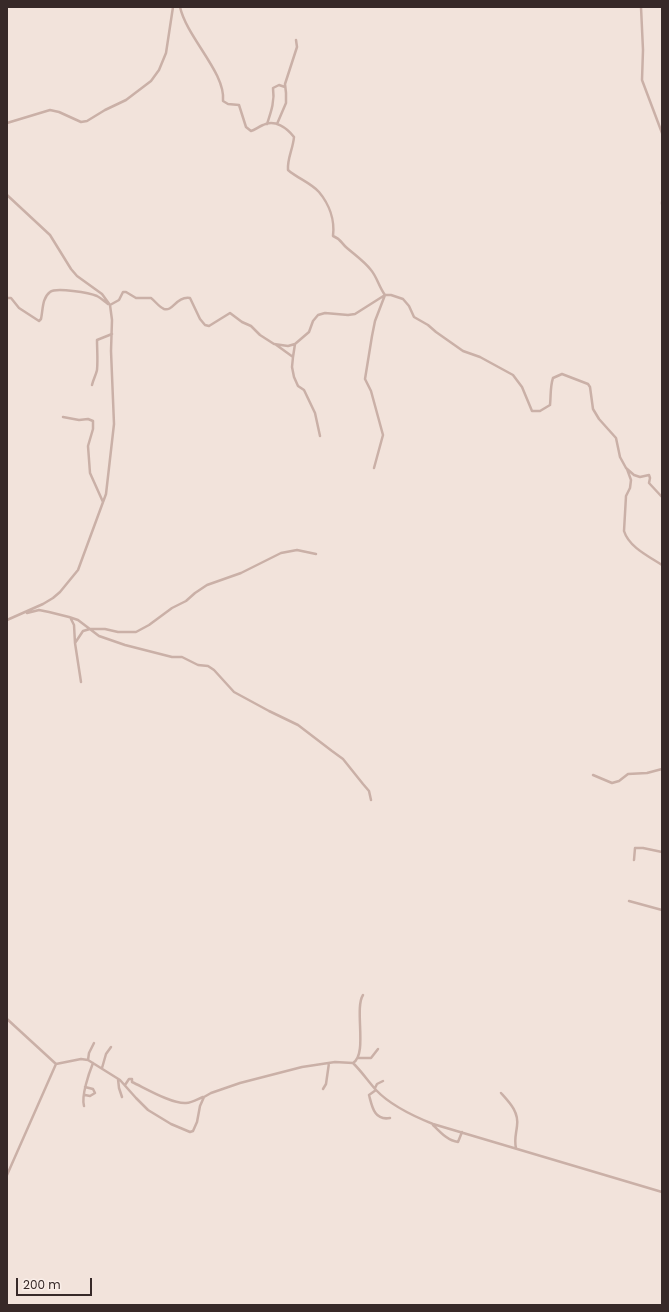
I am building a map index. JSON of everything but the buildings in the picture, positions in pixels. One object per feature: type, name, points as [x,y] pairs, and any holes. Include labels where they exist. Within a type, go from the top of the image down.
[{"type":"street","points":[[7,123],[50,110],[59,112],[81,122],[87,121],[132,96],[151,81],[159,70],[166,53],[173,7]]},
{"type":"street","points":[[180,7],[188,28],[217,77],[224,95],[223,101],[228,104],[238,105],[246,128],[251,131],[263,125],[277,124],[290,132],[294,137],[293,150],[288,162],[288,170],[318,192],[329,208],[334,227],[333,236],[338,237],[346,247],[371,270],[385,295]]},
{"type":"street","points":[[641,7],[643,50],[642,80],[662,133]]},
{"type":"street","points":[[277,124],[286,103],[285,84],[297,47],[296,40]]},
{"type":"street","points":[[267,124],[273,107],[273,88],[279,85],[285,87]]},
{"type":"street","points":[[7,195],[50,236],[77,276],[102,294],[110,305],[114,424],[106,494],[78,570],[60,592],[43,604],[7,620]]},
{"type":"street","points":[[7,298],[11,298],[19,308],[39,320],[41,319],[44,302],[50,292],[58,290],[96,296],[110,305]]},
{"type":"street","points":[[110,305],[119,300],[123,292],[126,292],[136,298],[151,298],[162,308],[167,309],[172,307],[182,298],[190,298],[200,319],[205,325],[210,326],[230,313],[251,326],[260,335],[293,357]]},
{"type":"street","points":[[374,468],[383,435],[371,391],[365,379],[375,321],[385,295]]},
{"type":"street","points":[[274,344],[288,346],[295,344],[309,332],[313,321],[318,315],[325,313],[348,315],[355,314],[385,295],[391,295],[403,299],[409,306],[414,317],[428,325],[464,351],[480,357],[513,375],[522,387],[532,410],[540,411],[550,405],[553,378],[562,374],[588,384],[590,387],[593,409],[599,419],[616,438],[620,457],[631,480],[630,488],[626,496],[624,531],[626,536],[641,552],[662,565]]},
{"type":"street","points":[[92,385],[93,377],[97,372],[97,340],[112,334]]},
{"type":"street","points":[[295,344],[292,367],[294,377],[298,386],[304,390],[315,413],[320,436]]},
{"type":"street","points":[[63,417],[79,420],[88,419],[93,421],[93,429],[88,446],[90,473],[104,502]]},
{"type":"street","points":[[626,468],[634,475],[649,475],[650,478],[648,483],[662,497]]},
{"type":"street","points":[[75,643],[83,631],[90,629],[136,632],[186,601],[195,592],[207,585],[241,572],[281,553],[297,550],[316,554]]},
{"type":"street","points":[[43,604],[45,610],[49,612]]},
{"type":"street","points":[[22,613],[39,610],[69,617],[78,620],[99,636],[125,645],[182,657],[198,665],[208,666],[227,682],[234,692],[298,725],[332,750],[343,760],[369,791],[371,800]]},
{"type":"street","points":[[69,617],[74,625],[75,643],[81,682]]},
{"type":"street","points":[[593,775],[612,783],[619,781],[628,774],[662,769]]},
{"type":"street","points":[[634,860],[635,848],[662,852]]},
{"type":"street","points":[[630,900],[662,910]]},
{"type":"street","points":[[353,1064],[358,1058],[360,1050],[360,1010],[361,997],[363,995]]},
{"type":"street","points":[[7,1019],[56,1064]]},
{"type":"street","points":[[88,1060],[89,1053],[94,1043]]},
{"type":"street","points":[[102,1068],[106,1054],[111,1047]]},
{"type":"street","points":[[358,1058],[371,1058],[378,1049]]},
{"type":"street","points":[[56,1064],[81,1059],[88,1060],[118,1078],[148,1110],[172,1124],[190,1132],[194,1131],[200,1106],[204,1097]]},
{"type":"street","points":[[84,1106],[82,1101],[85,1094],[85,1082],[93,1063]]},
{"type":"street","points":[[323,1089],[326,1084],[329,1063]]},
{"type":"street","points":[[125,1085],[129,1079],[132,1079],[132,1082],[175,1102],[186,1104],[240,1083],[302,1067],[329,1063],[353,1064],[362,1072],[375,1089],[387,1099],[408,1113],[433,1124],[662,1192]]},
{"type":"street","points":[[7,1175],[56,1064]]},
{"type":"street","points":[[118,1078],[117,1082],[122,1097]]},
{"type":"street","points":[[383,1080],[377,1084],[375,1089],[369,1095],[373,1110],[379,1117],[385,1119],[390,1118]]},
{"type":"street","points":[[85,1094],[90,1096],[95,1093],[93,1089],[86,1087]]},
{"type":"street","points":[[501,1093],[516,1112],[518,1125],[514,1140],[516,1149]]},
{"type":"street","points":[[433,1124],[441,1133],[453,1142],[458,1142],[462,1132]]}]
